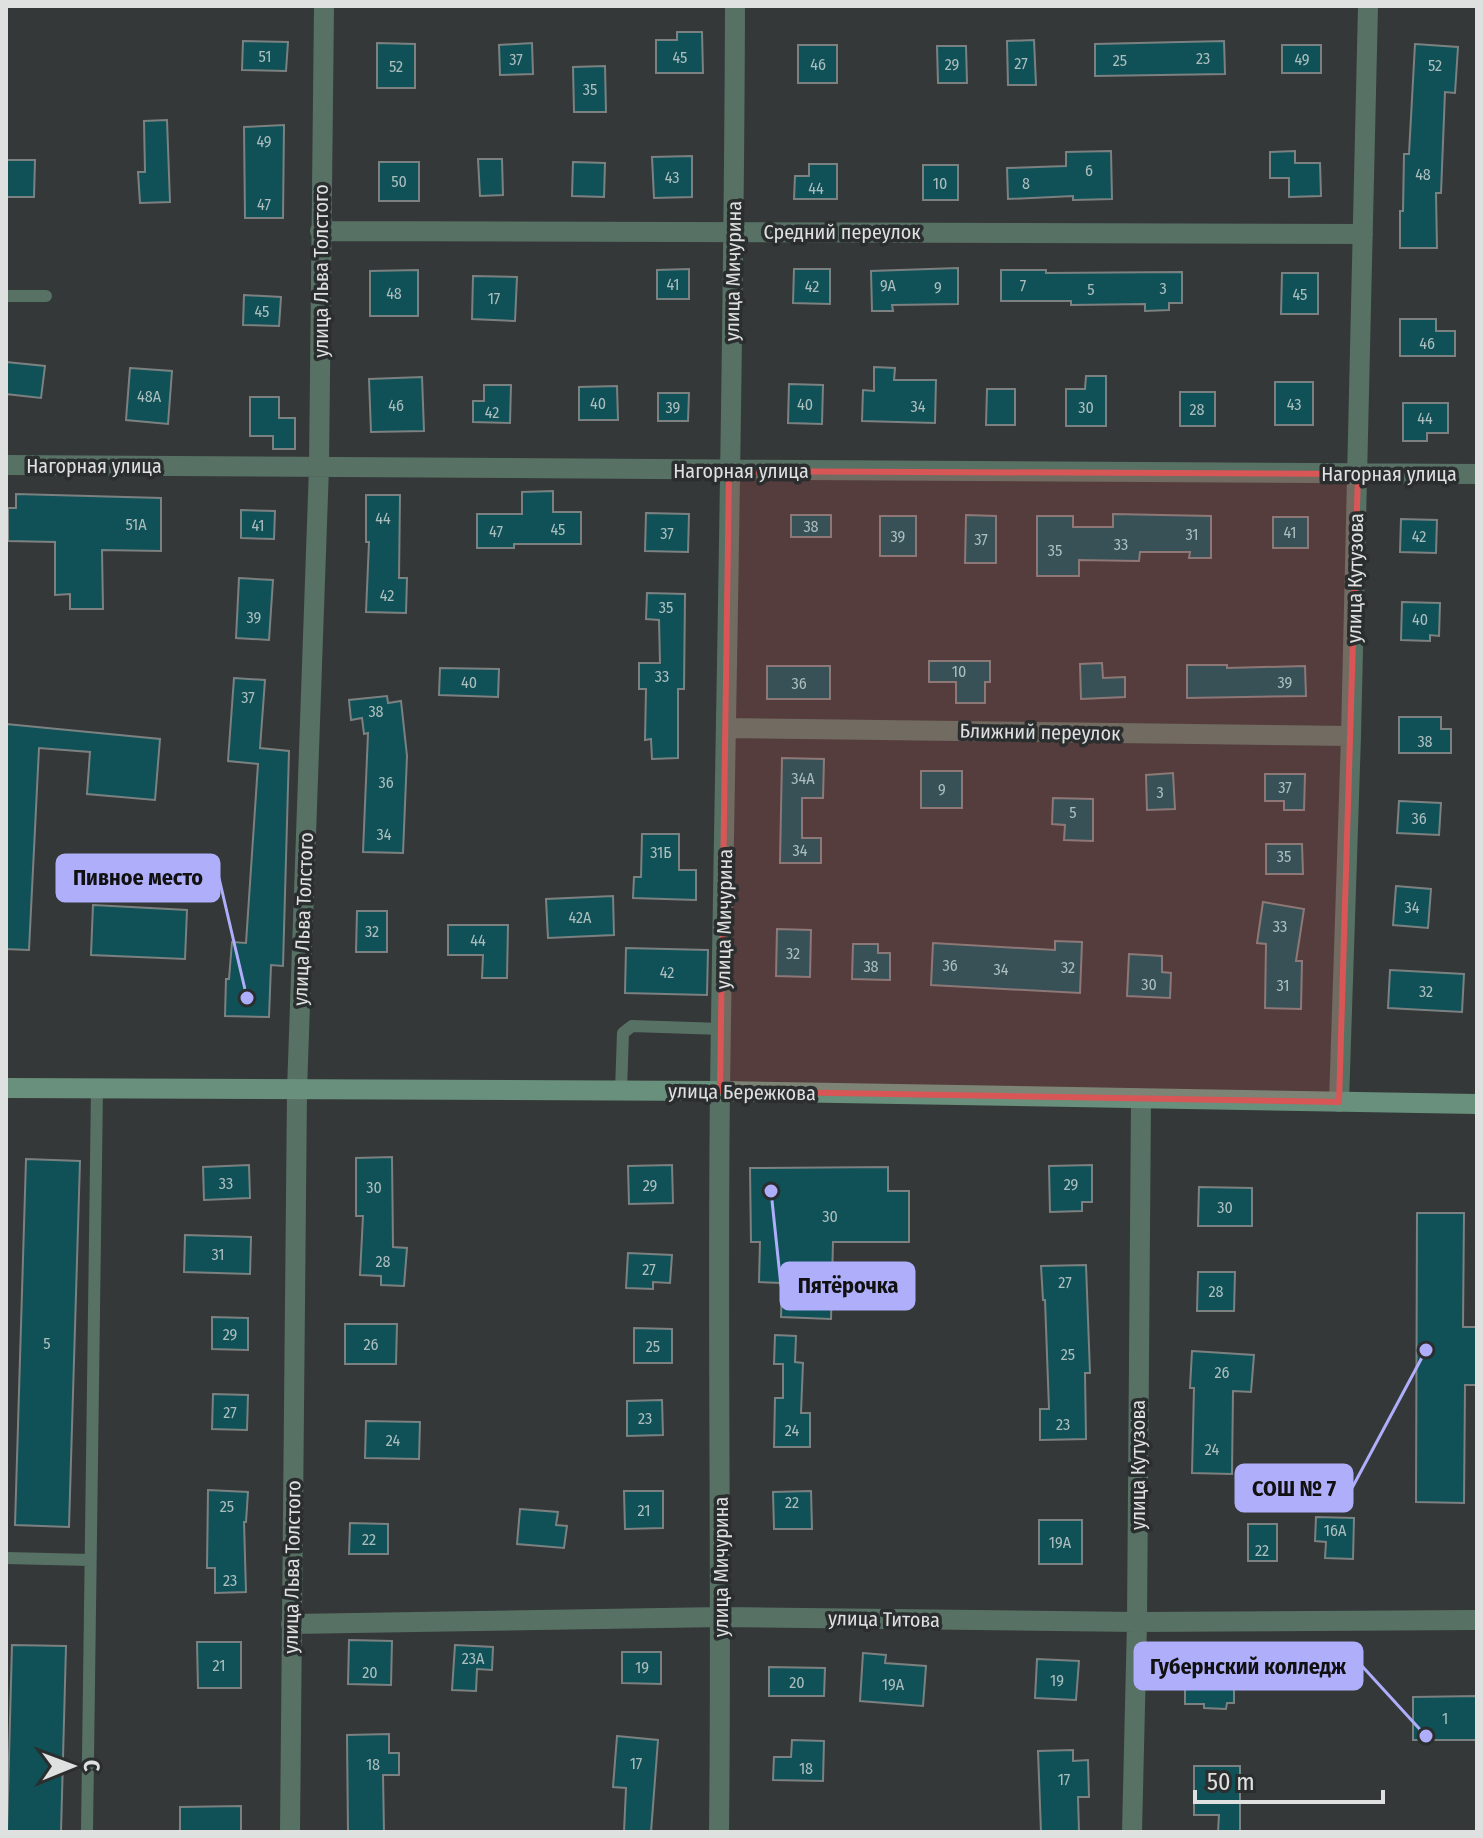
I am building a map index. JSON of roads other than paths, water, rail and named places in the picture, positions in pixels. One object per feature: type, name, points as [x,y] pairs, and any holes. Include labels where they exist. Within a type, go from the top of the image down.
[{"type":"street","name":"улица Льва Толстого","points":[[290,1832],[297,1090],[319,467],[324,6]]},
{"type":"street","name":"улица Мичурина","points":[[719,1832],[722,1617],[720,1091],[728,728],[735,6]]},
{"type":"street","name":"улица Кутузова","points":[[1339,1102],[1368,6]]},
{"type":"street","name":"Средний переулок","points":[[320,231],[1363,234]]},
{"type":"street","name":"Нагорная улица","points":[[6,465],[1477,474]]},
{"type":"street","name":"Ближний переулок","points":[[728,728],[1351,736]]},
{"type":"street","name":"улица Бережкова","points":[[6,1088],[720,1091],[1477,1104]]},
{"type":"street","name":"улица Кутузова","points":[[1132,1832],[1137,1622],[1141,1099]]},
{"type":"street","name":"улица Титова","points":[[291,1624],[722,1617],[1137,1622],[1477,1620]]},
{"type":"lane","points":[[6,296],[46,296]]},
{"type":"lane","points":[[621,1091],[623,1033],[632,1026],[722,1029]]},
{"type":"lane","points":[[87,1832],[97,1088]]},
{"type":"lane","points":[[6,1558],[90,1560]]},
{"type":"place","name":"Пивное место","points":[[247,998]]},
{"type":"place","name":"Пятёрочка","points":[[771,1191]]},
{"type":"place","name":"СОШ № 7","points":[[1426,1350]]},
{"type":"place","name":"Губернский колледж","points":[[1426,1736]]}]
